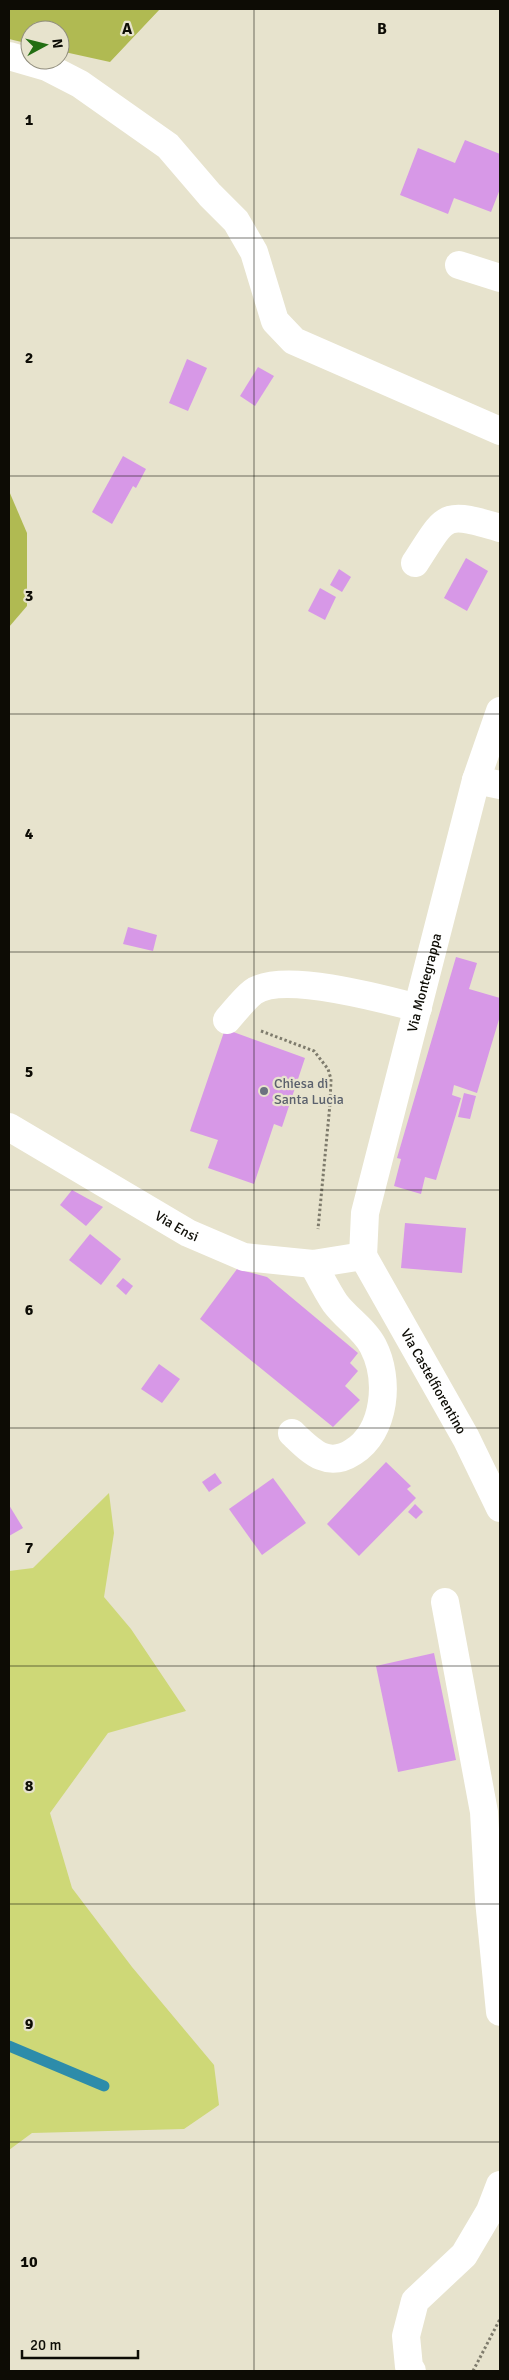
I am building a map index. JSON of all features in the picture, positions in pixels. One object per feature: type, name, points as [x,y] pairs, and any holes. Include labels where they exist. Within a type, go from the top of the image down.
[{"type":"street","points":[[9,56],[46,67],[80,84],[168,146],[210,195],[236,221],[254,252],[275,321],[294,341],[500,431]]},
{"type":"street","points":[[459,265],[500,278]]},
{"type":"street","points":[[415,563],[445,520],[463,518],[500,528]]},
{"type":"street","name":"Via Montegrappa","points":[[364,1256],[365,1212],[418,1008],[488,783],[500,711]]},
{"type":"street","points":[[227,1020],[254,991],[273,985],[300,985],[366,995],[418,1008]]},
{"type":"street","name":"Via Ensi","points":[[9,1127],[188,1233],[244,1257],[313,1264],[364,1256]]},
{"type":"street","name":"Via Castelfiorentino","points":[[364,1256],[466,1438],[500,1508]]},
{"type":"street","points":[[292,1434],[319,1457],[343,1459],[365,1445],[379,1418],[384,1384],[373,1346],[336,1304],[313,1264]]},
{"type":"street","points":[[445,1602],[484,1812],[488,1900],[500,2012]]},
{"type":"street","points":[[412,2371],[409,2367],[406,2336],[415,2301],[464,2255],[490,2211],[500,2185]]},
{"type":"path","points":[[227,1020],[314,1051],[328,1069],[331,1079],[330,1104],[317,1225]]},
{"type":"path","points":[[473,2371],[500,2319]]},
{"type":"green space","points":[[9,9],[160,9],[110,62],[70,53],[70,20],[20,20],[20,42],[9,39]]},
{"type":"green space","points":[[9,491],[27,533],[27,606],[9,627]]},
{"type":"green space","points":[[109,1493],[114,1533],[104,1597],[131,1629],[186,1711],[108,1733],[50,1813],[72,1888],[132,1967],[214,2065],[219,2105],[184,2129],[32,2133],[9,2150],[9,1571],[33,1568]]},
{"type":"building","points":[[465,140],[500,154],[500,189],[491,212],[454,198],[448,214],[400,195],[418,148],[455,163]]},
{"type":"building","points":[[187,359],[207,368],[188,411],[169,403]]},
{"type":"building","points":[[258,367],[274,376],[255,406],[240,396]]},
{"type":"building","points":[[123,456],[146,469],[136,488],[133,486],[112,524],[92,512]]},
{"type":"building","points":[[466,558],[488,571],[467,611],[444,598]]},
{"type":"building","points":[[339,569],[351,577],[342,592],[330,585]]},
{"type":"building","points":[[320,588],[336,597],[325,620],[308,611]]},
{"type":"building","points":[[128,927],[157,935],[153,951],[123,944]]},
{"type":"building","points":[[456,957],[477,963],[469,989],[500,998],[500,1016],[477,1093],[454,1085],[452,1095],[461,1098],[436,1180],[425,1177],[421,1194],[394,1186],[401,1159],[397,1158]]},
{"type":"building","points":[[225,1029],[305,1058],[282,1127],[274,1124],[254,1184],[208,1168],[218,1140],[190,1131]]},
{"type":"building","points":[[464,1093],[476,1096],[470,1119],[458,1117]]},
{"type":"building","points":[[72,1190],[103,1207],[86,1226],[60,1205]]},
{"type":"building","points":[[405,1223],[466,1228],[462,1273],[401,1268]]},
{"type":"building","points":[[90,1234],[121,1259],[101,1285],[69,1260]]},
{"type":"building","points":[[237,1269],[267,1277],[358,1353],[350,1363],[358,1371],[345,1386],[360,1400],[333,1427],[200,1319]]},
{"type":"building","points":[[123,1278],[133,1286],[126,1295],[116,1286]]},
{"type":"building","points":[[159,1364],[180,1379],[162,1403],[141,1389]]},
{"type":"building","points":[[386,1462],[411,1486],[407,1489],[416,1498],[359,1556],[327,1524]]},
{"type":"building","points":[[215,1473],[222,1483],[209,1492],[202,1482]]},
{"type":"building","points":[[273,1478],[306,1523],[262,1555],[229,1509]]},
{"type":"building","points":[[415,1504],[423,1512],[416,1519],[408,1512]]},
{"type":"building","points":[[9,1505],[23,1528],[9,1536]]},
{"type":"building","points":[[434,1653],[456,1760],[398,1772],[376,1666]]},
{"type":"waterway","points":[[9,2046],[104,2086]]},
{"type":"place","name":"Chiesa di Santa Lucia","points":[[264,1091]]}]
